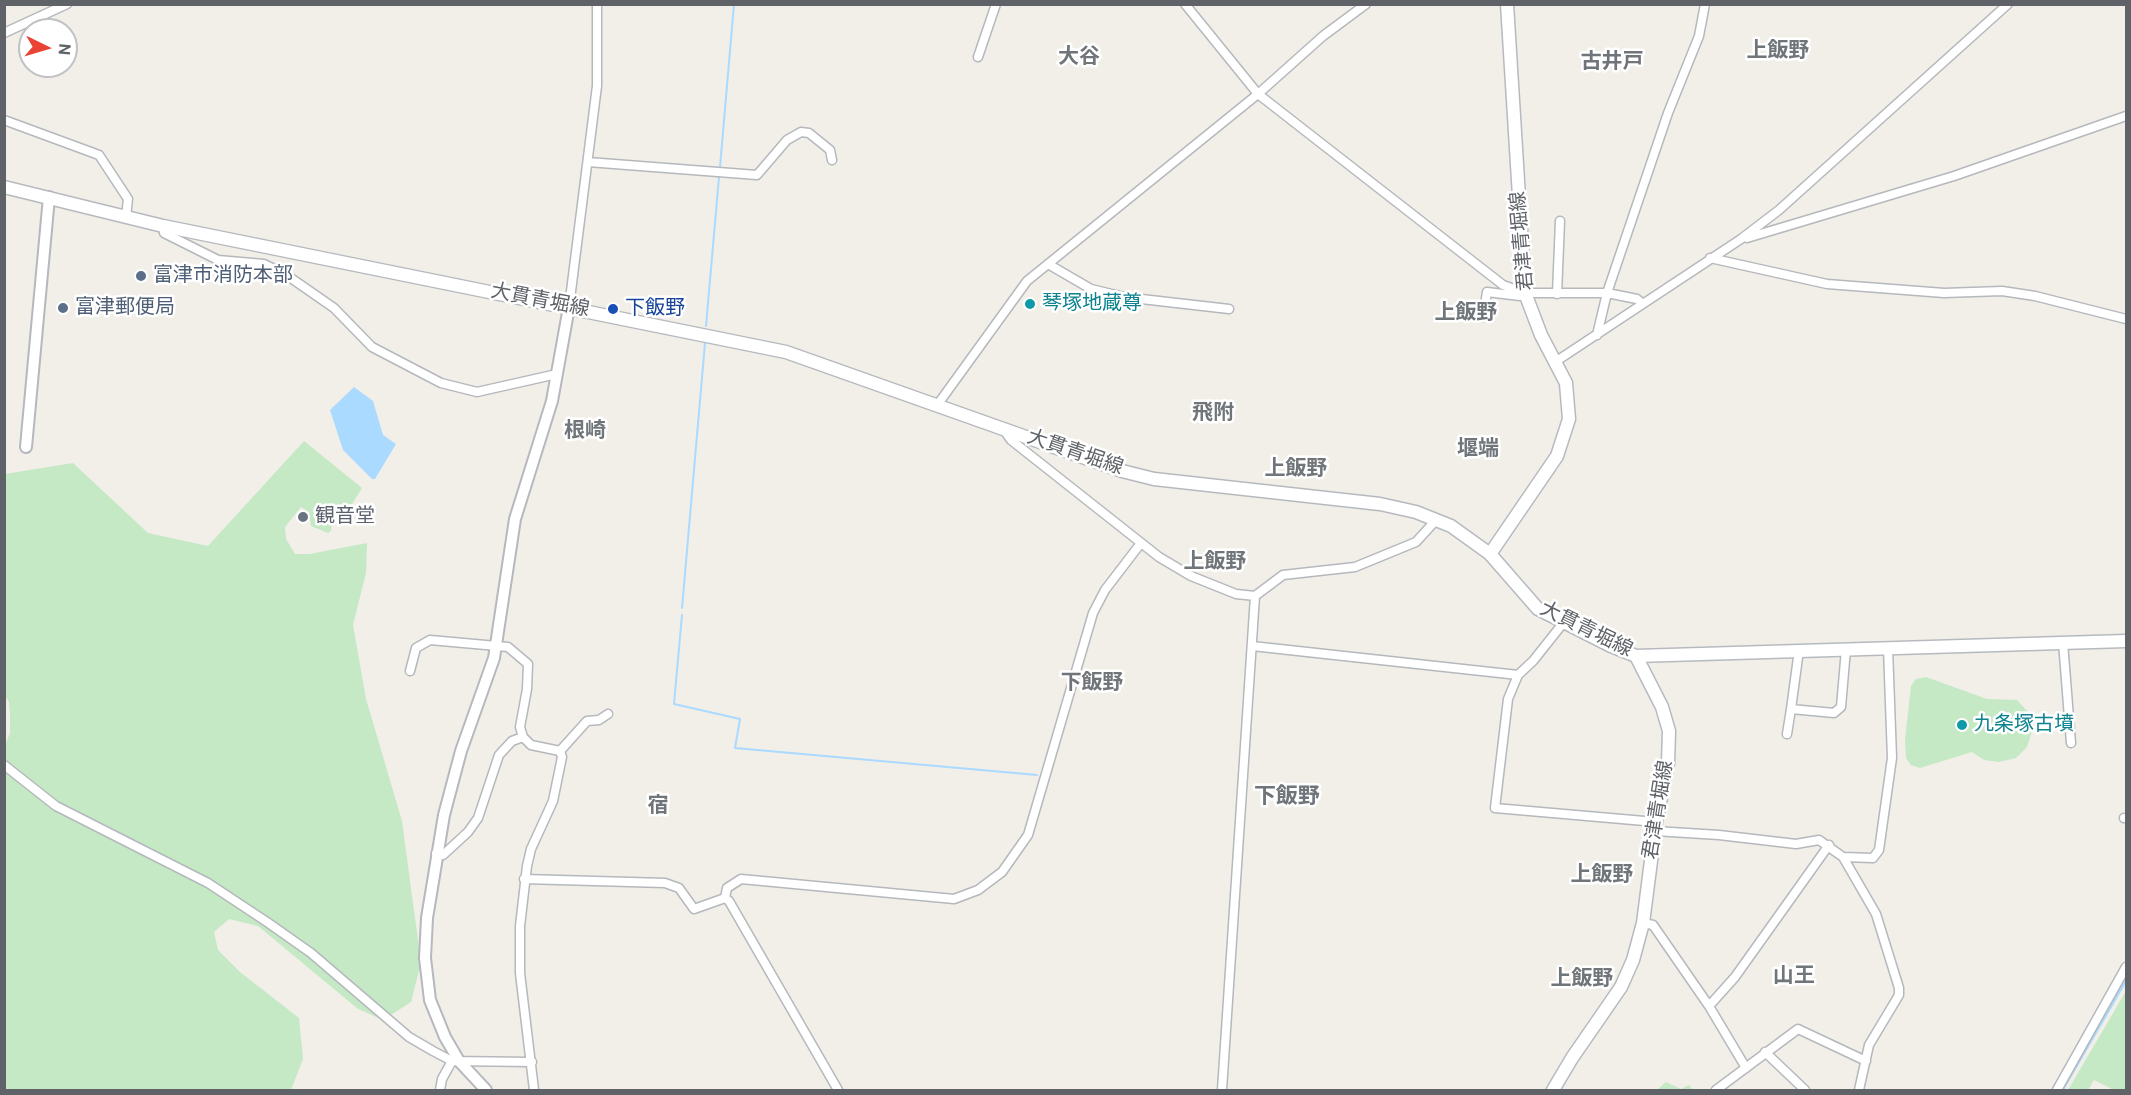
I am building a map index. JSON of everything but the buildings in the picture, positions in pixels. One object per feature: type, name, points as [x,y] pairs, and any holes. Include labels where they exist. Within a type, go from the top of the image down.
[{"type":"main road","name":"君津青堀線","points":[[1490,554],[1557,456],[1564,441],[1569,419],[1569,393],[1541,335],[1526,295],[1507,4]]},
{"type":"main road","name":"大貫青堀線","points":[[4,187],[163,226],[810,358],[1122,471],[1154,479],[1380,504],[1437,519],[1452,526],[1490,554],[1532,604],[1636,656],[2127,641]]},
{"type":"main road","name":"君津青堀線","points":[[1557,1088],[1621,987],[1633,960],[1643,923],[1656,827],[1668,764],[1669,731],[1662,707],[1636,656]]},
{"type":"street","points":[[4,33],[67,4]]},
{"type":"street","points":[[456,1061],[436,1017],[426,976],[427,918],[436,853],[461,751],[486,684],[497,644],[504,603],[505,572],[515,519],[543,436],[557,374],[569,307],[597,86],[597,4]]},
{"type":"street","points":[[978,57],[996,4]]},
{"type":"street","points":[[1185,4],[1258,94],[1503,285],[1526,295]]},
{"type":"street","points":[[938,404],[1027,281],[1258,94],[1323,36],[1366,4]]},
{"type":"street","points":[[1597,335],[1607,293],[1668,114],[1699,36],[1706,4]]},
{"type":"street","points":[[1556,362],[1741,239],[1812,183],[2008,4]]},
{"type":"street","points":[[1741,239],[1954,176],[2127,116]]},
{"type":"street","points":[[4,120],[99,155],[128,199],[126,217]]},
{"type":"street","points":[[588,162],[757,175],[787,140],[801,132],[809,133],[830,150],[832,160]]},
{"type":"street","points":[[26,447],[49,197]]},
{"type":"street","points":[[1557,294],[1560,221]]},
{"type":"street","points":[[163,226],[164,233],[218,260],[264,264],[288,276],[334,309],[372,347],[441,383],[477,392],[557,374]]},
{"type":"street","points":[[1710,258],[1827,284],[1905,291],[2002,291],[2024,294],[2127,319]]},
{"type":"street","points":[[1048,264],[1091,289],[1124,297],[1229,309]]},
{"type":"street","points":[[1483,317],[1485,294],[1490,291],[1526,295],[1607,293],[1637,299],[1642,303]]},
{"type":"street","points":[[1002,428],[1011,440],[1141,543],[1175,567],[1236,594],[1254,596],[1283,575],[1355,567],[1416,542],[1437,519]]},
{"type":"street","points":[[724,898],[727,888],[741,879],[954,899],[972,893],[1002,872],[1028,835],[1093,613],[1105,590],[1141,543]]},
{"type":"street","points":[[1222,1090],[1254,596]]},
{"type":"street","points":[[1564,622],[1533,661],[1518,675],[1508,699],[1495,808],[1796,844],[1819,840],[1829,845],[1843,857],[1876,914],[1899,988],[1899,995],[1869,1045],[1859,1090]]},
{"type":"street","points":[[410,671],[414,651],[424,642],[435,640],[473,645],[497,644],[507,647],[528,664],[527,689],[520,727],[523,737],[531,744],[560,750]]},
{"type":"street","points":[[2063,642],[2071,743]]},
{"type":"street","points":[[1252,646],[1518,675]]},
{"type":"street","points":[[1843,857],[1873,858],[1879,850],[1892,758],[1888,648]]},
{"type":"street","points":[[1791,709],[1834,713],[1841,707],[1846,649]]},
{"type":"street","points":[[1787,734],[1800,650]]},
{"type":"street","points":[[560,750],[587,721],[599,720],[608,714]]},
{"type":"street","points":[[436,853],[443,855],[468,832],[478,818],[499,755],[512,741],[523,737]]},
{"type":"street","points":[[534,1090],[520,973],[524,879],[531,849],[560,780],[562,757],[560,750]]},
{"type":"street","points":[[4,765],[56,806],[208,883],[257,915],[311,953],[409,1037],[456,1061],[486,1090]]},
{"type":"street","points":[[1709,1006],[1735,977],[1829,845]]},
{"type":"street","points":[[524,879],[665,883],[679,888],[694,909],[724,898]]},
{"type":"street","points":[[724,898],[729,901],[837,1090]]},
{"type":"street","points":[[1643,923],[1653,925],[1709,1006],[1746,1068]]},
{"type":"street","points":[[2057,1090],[2127,967]]},
{"type":"street","points":[[1716,1090],[1798,1029],[1866,1061]]},
{"type":"street","points":[[1765,1052],[1805,1090]]},
{"type":"street","points":[[456,1061],[532,1062]]},
{"type":"street","points":[[440,1090],[441,1079],[456,1061]]},
{"type":"green space","points":[[304,441],[362,488],[352,504],[334,506],[331,531],[328,533],[311,526],[309,512],[301,507],[285,527],[286,539],[295,554],[310,554],[367,543],[366,573],[353,625],[366,699],[402,821],[421,963],[411,1002],[383,1020],[358,1009],[258,926],[229,919],[214,932],[218,950],[240,972],[299,1018],[303,1059],[291,1090],[5,1090],[4,748],[10,733],[10,717],[9,702],[4,694],[5,474],[73,463],[148,533],[208,546]]},
{"type":"green space","points":[[1926,677],[1987,699],[2017,700],[2028,712],[2032,731],[2027,747],[2016,758],[1999,762],[1984,760],[1972,752],[1920,768],[1911,765],[1906,758],[1905,740],[1911,686],[1916,679]]},
{"type":"green space","points":[[2126,991],[2126,1090],[2114,1090],[2094,1080],[2088,1090],[2068,1090]]},
{"type":"green space","points":[[1666,1082],[1681,1089],[1689,1085],[1693,1090],[1657,1090]]},
{"type":"water","points":[[354,387],[373,401],[383,435],[396,444],[375,479],[372,479],[343,450],[330,410]]},
{"type":"water","points":[[2126,977],[2126,983],[2064,1090],[2060,1090]]},
{"type":"waterway","points":[[720,167],[734,4]]},
{"type":"waterway","points":[[706,326],[719,177]]},
{"type":"waterway","points":[[682,608],[705,343]]},
{"type":"waterway","points":[[682,615],[674,704],[740,719],[735,748],[1037,775]]},
{"type":"place","name":"富津市消防本部","points":[[141,276]]},
{"type":"place","name":"琴塚地蔵尊","points":[[1030,304]]},
{"type":"place","name":"富津郵便局","points":[[63,308]]},
{"type":"place","name":"下飯野","points":[[613,309]]},
{"type":"place","name":"観音堂","points":[[303,517]]},
{"type":"place","name":"九条塚古墳","points":[[1962,725]]},
{"type":"district","name":"上飯野","points":[[1778,52]]},
{"type":"district","name":"大谷","points":[[1079,58]]},
{"type":"district","name":"古井戸","points":[[1612,63]]},
{"type":"district","name":"上飯野","points":[[1466,314]]},
{"type":"district","name":"飛附","points":[[1213,414]]},
{"type":"district","name":"根崎","points":[[585,432]]},
{"type":"district","name":"堰端","points":[[1478,450]]},
{"type":"district","name":"上飯野","points":[[1296,470]]},
{"type":"district","name":"上飯野","points":[[1215,563]]},
{"type":"district","name":"下飯野","points":[[1092,684]]},
{"type":"district","name":"下飯野","points":[[1287,797]]},
{"type":"district","name":"宿","points":[[658,807]]},
{"type":"district","name":"上飯野","points":[[1602,876]]},
{"type":"district","name":"山王","points":[[1794,977]]},
{"type":"district","name":"上飯野","points":[[1582,980]]}]
